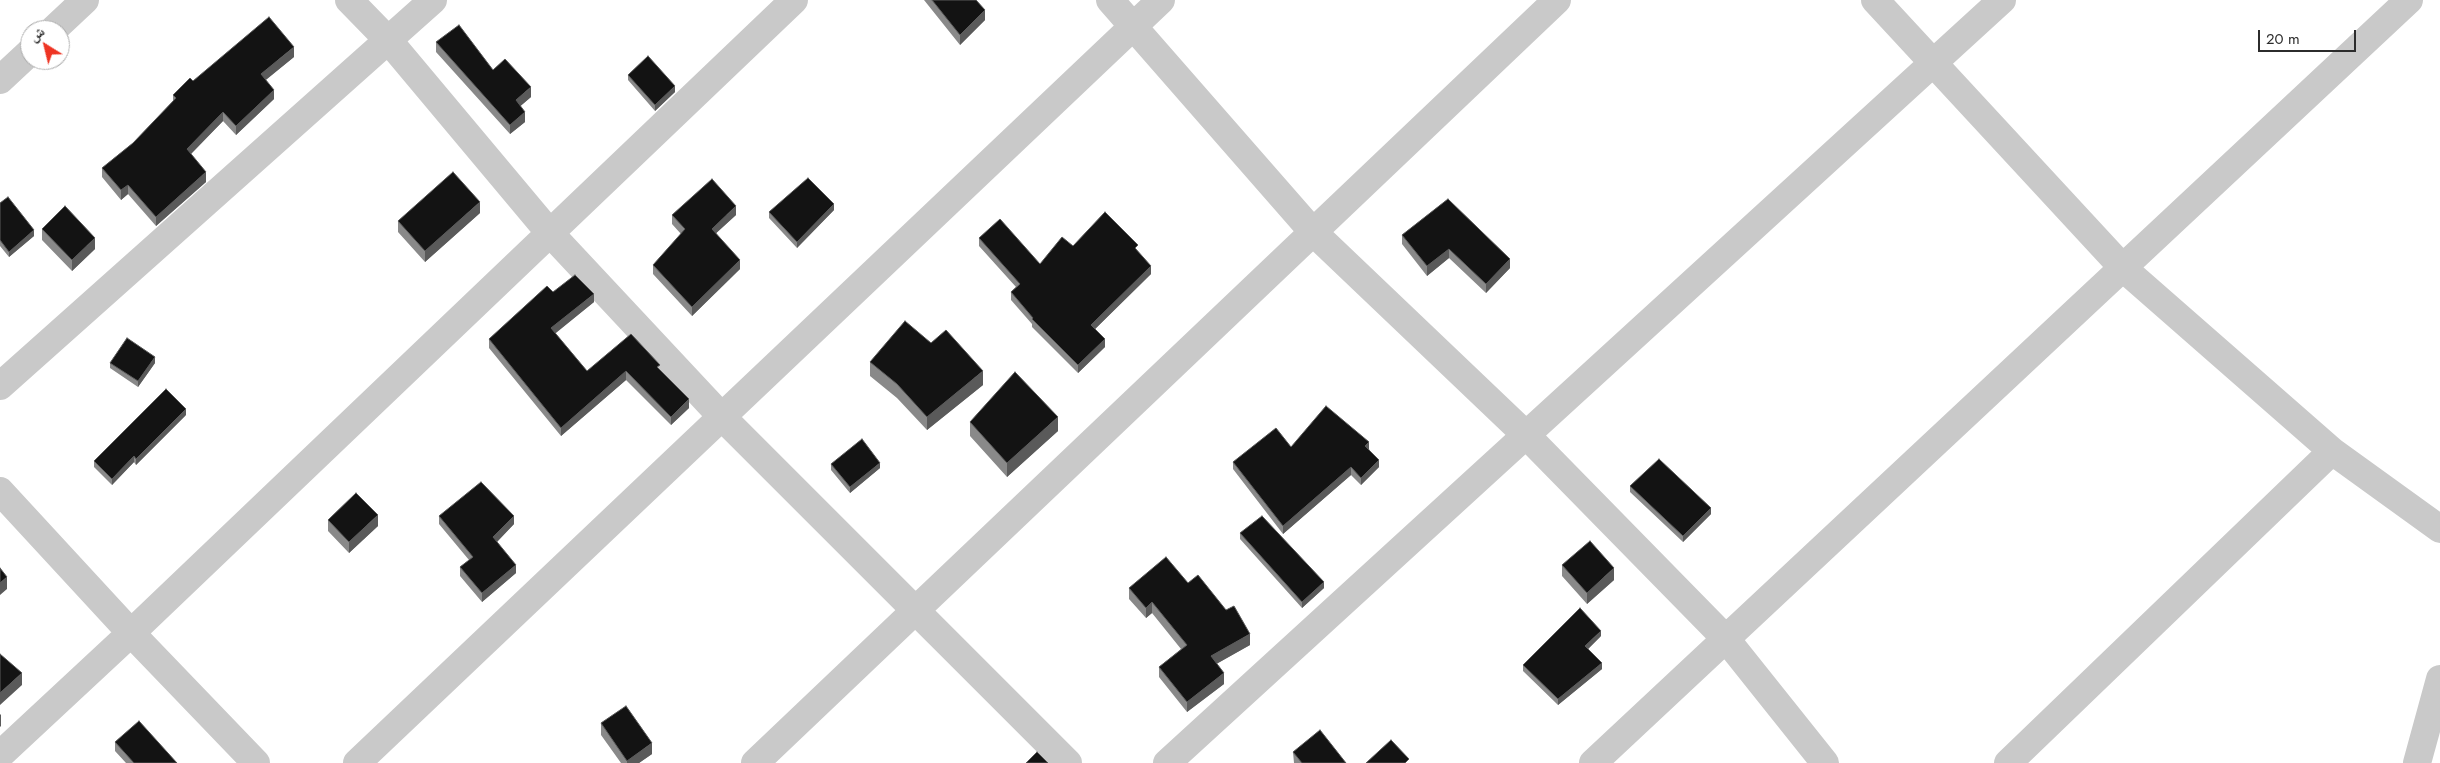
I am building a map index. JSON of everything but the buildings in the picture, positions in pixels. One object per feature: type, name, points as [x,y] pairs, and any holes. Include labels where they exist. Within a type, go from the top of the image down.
[{"type":"street","points":[[64,20],[85,0]]},
{"type":"street","points":[[349,0],[389,41],[549,232],[722,416],[1068,763]]},
{"type":"street","points":[[0,386],[433,0]]},
{"type":"street","points":[[0,755],[130,634],[794,0]]},
{"type":"street","points":[[1110,0],[1313,232],[1526,435],[1726,639],[1825,763]]},
{"type":"street","points":[[357,763],[1161,0]]},
{"type":"street","points":[[754,763],[1557,0]]},
{"type":"street","points":[[1875,0],[2123,268],[2332,451],[2440,529]]},
{"type":"street","points":[[1167,763],[2002,0]]},
{"type":"street","points":[[1594,763],[2409,0]]},
{"type":"street","points":[[0,80],[20,61]]},
{"type":"street","points":[[2008,763],[2332,451]]},
{"type":"street","points":[[0,491],[130,634],[256,763]]},
{"type":"street","points":[[2417,763],[2440,679]]}]
